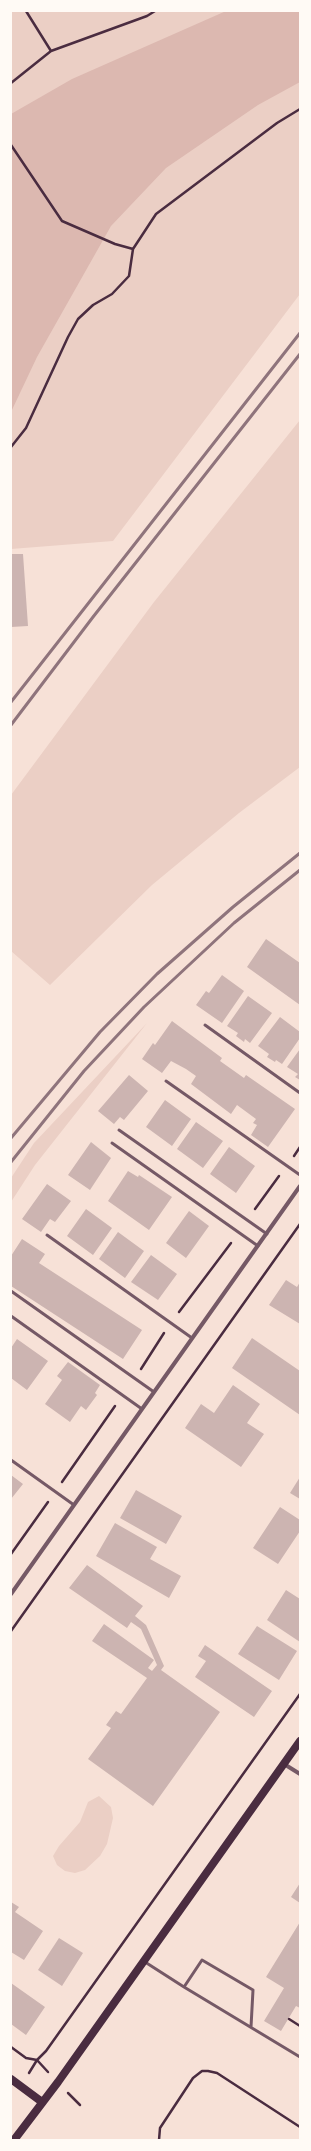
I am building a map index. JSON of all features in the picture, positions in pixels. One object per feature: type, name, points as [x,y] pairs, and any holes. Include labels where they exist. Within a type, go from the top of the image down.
[{"type":"main road","points":[[14,2140],[144,1962],[300,1741]]},
{"type":"main road","points":[[11,2079],[42,2102]]},
{"type":"street","points":[[11,1594],[300,1186]]},
{"type":"street","points":[[284,1764],[300,1774]]},
{"type":"lane","points":[[205,1025],[300,1092]]},
{"type":"lane","points":[[166,1081],[300,1175]]},
{"type":"lane","points":[[119,1130],[267,1234]]},
{"type":"lane","points":[[112,1143],[258,1246]]},
{"type":"lane","points":[[47,1235],[192,1338]]},
{"type":"lane","points":[[11,1291],[154,1392]]},
{"type":"lane","points":[[11,1316],[142,1409]]},
{"type":"lane","points":[[11,1460],[74,1505]]},
{"type":"lane","points":[[184,1987],[202,1960],[253,1990],[251,2027]]},
{"type":"lane","points":[[144,1962],[300,2057]]},
{"type":"path","points":[[26,11],[51,51]]},
{"type":"path","points":[[11,83],[51,51],[147,16],[155,11]]},
{"type":"path","points":[[11,447],[26,428],[68,337],[78,319],[94,305],[112,294],[130,276],[133,249],[156,214],[277,123],[300,109]]},
{"type":"path","points":[[11,145],[62,221],[115,244],[133,249]]},
{"type":"path","points":[[247,1220],[300,1147]]},
{"type":"path","points":[[11,1631],[300,1224]]},
{"type":"path","points":[[134,1378],[171,1323],[238,1232]]},
{"type":"path","points":[[11,1554],[123,1395]]},
{"type":"path","points":[[11,2047],[26,2058],[37,2060],[46,2051],[300,1694]]},
{"type":"path","points":[[289,2019],[300,2026]]},
{"type":"path","points":[[159,2140],[160,2128],[193,2078],[202,2071],[217,2073],[300,2127]]},
{"type":"shaded area","points":[[11,11],[300,11],[300,294],[113,541],[11,549]]},
{"type":"shaded area","points":[[226,11],[300,11],[300,82],[258,105],[166,168],[111,226],[37,357],[11,412],[11,114],[72,79]]},
{"type":"shaded area","points":[[300,420],[300,767],[239,813],[152,885],[50,985],[11,951],[11,795],[154,602]]},
{"type":"shaded area","points":[[147,1023],[35,1165],[11,1202],[11,1178],[34,1143]]},
{"type":"shaded area","points":[[99,1796],[111,1807],[113,1818],[107,1844],[100,1856],[85,1870],[75,1873],[65,1871],[57,1865],[53,1856],[59,1846],[80,1822],[88,1802]]},
{"type":"building","points":[[11,554],[23,554],[28,626],[11,627]]},
{"type":"building","points":[[266,939],[300,963],[300,1005],[247,967]]},
{"type":"building","points":[[222,975],[244,991],[222,1023],[196,1005],[206,991],[209,993]]},
{"type":"building","points":[[248,996],[272,1013],[250,1043],[245,1039],[244,1042],[236,1036],[238,1033],[227,1026]]},
{"type":"building","points":[[280,1017],[300,1032],[300,1038],[282,1064],[267,1057],[269,1054],[258,1046]]},
{"type":"building","points":[[172,1021],[222,1058],[220,1061],[244,1078],[246,1075],[295,1109],[268,1147],[251,1135],[257,1125],[253,1123],[256,1119],[237,1105],[231,1114],[191,1084],[196,1076],[186,1069],[171,1061],[162,1073],[142,1059],[153,1043],[155,1045]]},
{"type":"building","points":[[300,1049],[300,1080],[295,1077],[298,1074],[287,1067]]},
{"type":"building","points":[[129,1075],[148,1091],[124,1120],[120,1117],[114,1124],[98,1111]]},
{"type":"building","points":[[165,1100],[191,1119],[172,1146],[146,1127]]},
{"type":"building","points":[[196,1122],[223,1141],[203,1168],[177,1149]]},
{"type":"building","points":[[91,1142],[111,1158],[90,1190],[68,1175]]},
{"type":"building","points":[[229,1147],[255,1166],[236,1193],[210,1174]]},
{"type":"building","points":[[128,1171],[138,1177],[139,1175],[172,1197],[149,1230],[108,1201]]},
{"type":"building","points":[[47,1184],[71,1201],[55,1222],[50,1219],[41,1232],[22,1219]]},
{"type":"building","points":[[86,1209],[112,1228],[93,1255],[67,1236]]},
{"type":"building","points":[[189,1211],[209,1226],[186,1258],[166,1243]]},
{"type":"building","points":[[118,1232],[144,1251],[125,1278],[99,1259]]},
{"type":"building","points":[[22,1239],[45,1254],[39,1263],[142,1330],[123,1359],[11,1286],[11,1256]]},
{"type":"building","points":[[151,1255],[177,1274],[158,1300],[131,1282]]},
{"type":"building","points":[[286,1280],[297,1287],[300,1282],[300,1324],[269,1305]]},
{"type":"building","points":[[252,1338],[300,1371],[300,1415],[232,1368]]},
{"type":"building","points":[[17,1339],[48,1361],[27,1390],[11,1378],[11,1348]]},
{"type":"building","points":[[68,1362],[100,1385],[95,1393],[97,1395],[86,1410],[81,1406],[70,1422],[45,1404],[62,1380],[57,1376]]},
{"type":"building","points":[[233,1385],[260,1404],[247,1423],[264,1434],[241,1467],[185,1428],[201,1404],[214,1413]]},
{"type":"building","points":[[11,1475],[23,1484],[11,1499]]},
{"type":"building","points":[[300,1477],[300,1499],[290,1493]]},
{"type":"building","points":[[136,1490],[182,1516],[166,1544],[120,1518]]},
{"type":"building","points":[[280,1507],[300,1520],[300,1531],[278,1564],[253,1548]]},
{"type":"building","points":[[115,1523],[157,1547],[150,1559],[181,1576],[169,1598],[96,1556]]},
{"type":"building","points":[[87,1565],[143,1606],[135,1616],[146,1625],[164,1666],[161,1670],[220,1712],[153,1806],[88,1759],[111,1728],[106,1725],[116,1711],[121,1714],[147,1678],[92,1641],[104,1624],[154,1660],[148,1668],[152,1671],[157,1665],[141,1629],[131,1622],[127,1628],[69,1588]]},
{"type":"building","points":[[286,1590],[300,1599],[300,1642],[267,1620]]},
{"type":"building","points":[[257,1626],[297,1651],[279,1680],[238,1654]]},
{"type":"building","points":[[205,1645],[272,1691],[254,1717],[195,1677],[206,1661],[198,1656]]},
{"type":"building","points":[[300,1883],[300,1903],[291,1897]]},
{"type":"building","points":[[11,1902],[19,1907],[15,1912],[43,1931],[24,1960],[11,1952]]},
{"type":"building","points":[[300,1922],[300,2008],[296,2006],[281,2031],[264,2021],[284,1988],[266,1977]]},
{"type":"building","points":[[59,1938],[83,1953],[62,1986],[38,1970]]},
{"type":"building","points":[[11,1983],[45,2007],[26,2035],[11,2024]]},
{"type":"railway","points":[[11,702],[300,333]]},
{"type":"railway","points":[[11,725],[93,617],[300,354]]},
{"type":"railway","points":[[11,1138],[100,1032],[157,974],[233,907],[300,853]]},
{"type":"railway","points":[[11,1162],[84,1071],[144,1007],[234,923],[300,870]]}]
